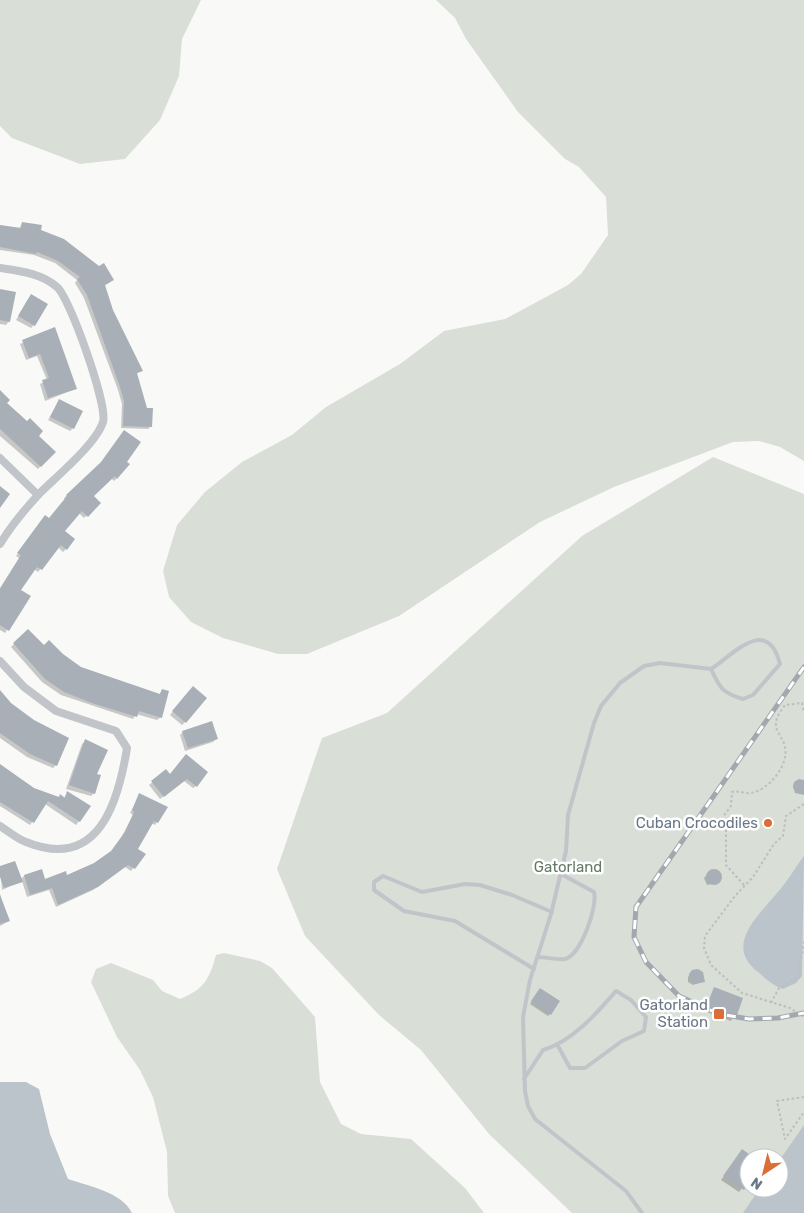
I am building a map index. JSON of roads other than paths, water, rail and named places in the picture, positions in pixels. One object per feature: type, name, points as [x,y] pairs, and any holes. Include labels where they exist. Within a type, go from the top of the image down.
[{"type":"street","points":[[0,268],[35,274],[58,287],[70,310],[100,392],[103,422],[88,445],[38,495],[10,528],[0,544]]},
{"type":"street","points":[[0,458],[38,495]]},
{"type":"street","points":[[0,661],[24,687],[56,711],[116,731],[127,748],[123,771],[106,822],[90,841],[62,851],[26,842],[0,826]]},
{"type":"lane","points":[[642,1213],[626,1191],[535,1119],[528,1106],[524,1079],[523,1017],[537,957],[552,912],[561,874],[566,851],[570,806],[601,706],[620,683],[644,666],[660,663],[711,669],[739,647],[752,640],[763,640],[772,646],[780,664],[752,695],[744,700],[728,694],[720,687],[711,669]]},
{"type":"lane","points":[[537,957],[567,959],[573,954],[591,921],[596,899],[594,892],[561,874]]},
{"type":"lane","points":[[534,969],[455,921],[404,911],[396,907],[374,890],[374,882],[383,876],[422,892],[465,884],[480,885],[552,912]]},
{"type":"lane","points":[[524,1079],[543,1050],[558,1046],[616,991],[631,1000],[646,1017],[644,1031],[622,1042],[585,1068],[570,1068],[558,1046]]},
{"type":"railway","points":[[804,667],[636,907],[634,937],[646,962],[679,996],[719,1014],[749,1019],[778,1018],[804,1013]]},
{"type":"place","name":"Cuban Crocodiles","points":[[768,823]]},
{"type":"place","name":"Gatorland Station","points":[[719,1014]]},
{"type":"park label","name":"Gatorland","points":[[568,867]]}]
